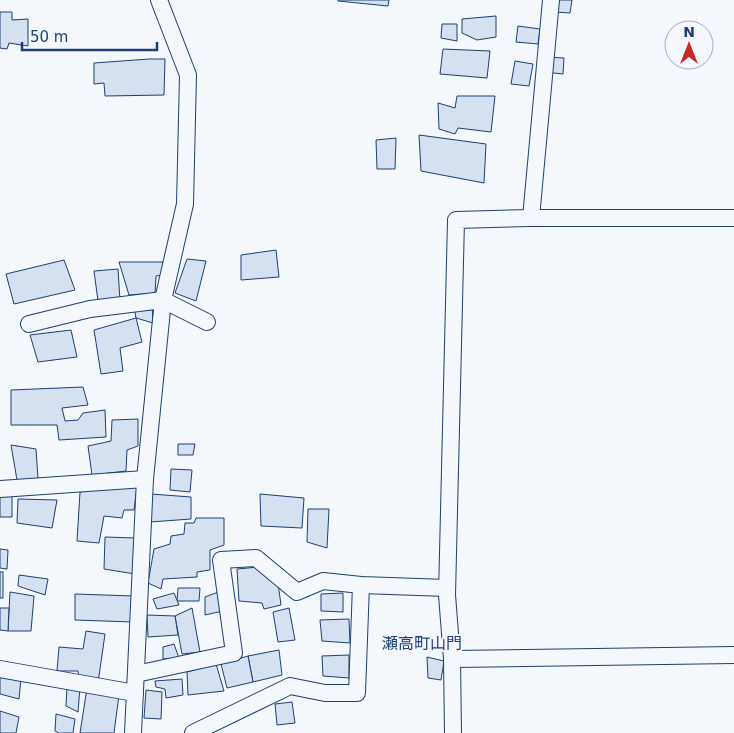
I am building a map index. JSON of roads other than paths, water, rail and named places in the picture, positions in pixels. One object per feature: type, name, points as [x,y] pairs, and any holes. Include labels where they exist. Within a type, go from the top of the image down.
[{"type":"street","points":[[133,733],[145,479],[162,300],[185,204],[188,75],[159,0]]},
{"type":"street","points":[[531,218],[551,0]]},
{"type":"street","points":[[453,733],[452,659],[447,588],[456,220],[734,218]]},
{"type":"street","points":[[29,324],[90,309],[162,300],[207,322]]},
{"type":"street","points":[[0,489],[145,479]]},
{"type":"street","points":[[136,674],[234,654],[221,560],[256,558],[297,592],[323,581],[361,585],[447,588]]},
{"type":"street","points":[[193,733],[290,686],[325,693],[357,693],[361,585]]},
{"type":"street","points":[[452,659],[734,655]]},
{"type":"street","points":[[0,669],[135,693]]},
{"type":"district","name":"瀬高町山門","points":[[422,643]]}]
